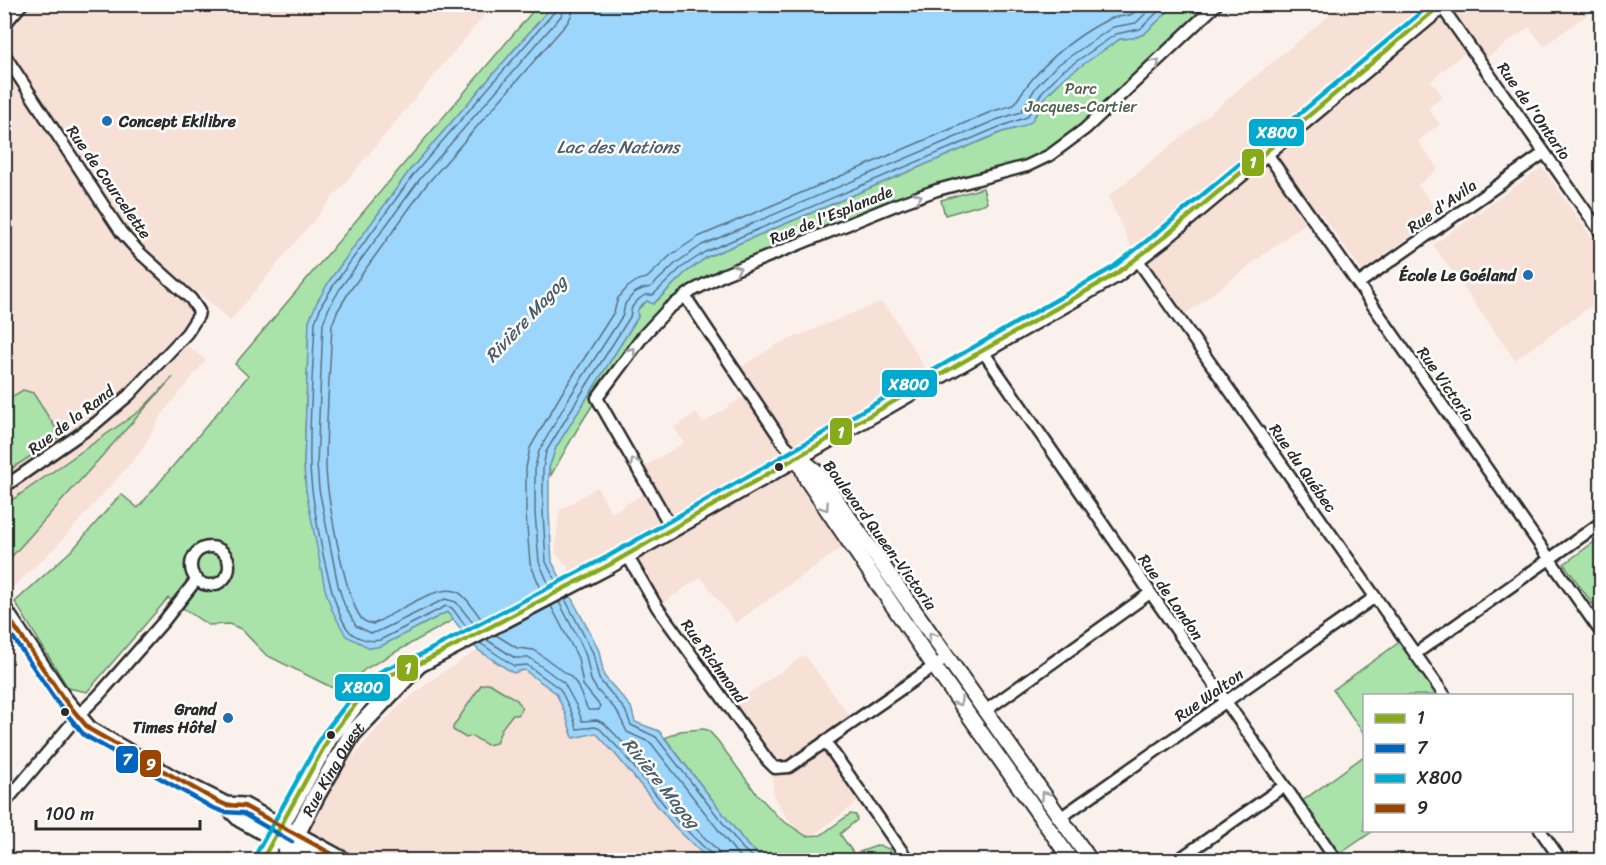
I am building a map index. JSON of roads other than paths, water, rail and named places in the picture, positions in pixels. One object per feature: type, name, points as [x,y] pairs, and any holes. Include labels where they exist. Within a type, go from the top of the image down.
[{"type":"main road","points":[[627,555],[982,350],[1082,295],[1137,259],[1442,5]]},
{"type":"main road","name":"Rue King Ouest","points":[[262,861],[318,755],[342,719],[358,701],[387,676],[421,663],[627,555]]},
{"type":"main road","points":[[4,610],[77,717],[97,735],[174,779],[226,805],[244,806],[278,832],[289,847],[314,861]]},
{"type":"main road","name":"Rue King Ouest","points":[[289,847],[352,734],[421,663]]},
{"type":"main road","points":[[289,847],[344,861]]},
{"type":"street","points":[[4,25],[22,4]]},
{"type":"street","name":"Rue de l'Esplanade","points":[[672,529],[597,398],[644,335],[668,309],[685,296],[725,274],[898,204],[937,190],[1027,166],[1050,155],[1064,147],[1085,129],[1217,4]]},
{"type":"street","name":"Rue de l'Ontario","points":[[1442,5],[1602,234]]},
{"type":"street","name":"Rue de Courcelette","points":[[4,54],[121,232],[139,252],[191,299],[199,311],[198,316]]},
{"type":"street","name":"Rue Victoria","points":[[1266,152],[1602,634]]},
{"type":"street","name":"Rue d'Avila","points":[[1358,284],[1545,153]]},
{"type":"street","name":"Rue du Québec","points":[[1137,259],[1444,694]]},
{"type":"street","points":[[685,296],[784,444],[797,456]]},
{"type":"street","name":"Rue de la Rand","points":[[4,487],[96,423],[129,395],[187,333],[198,316]]},
{"type":"street","name":"Rue de London","points":[[982,350],[1336,861]]},
{"type":"street","name":"Boulevard Queen-Victoria","points":[[797,456],[818,472],[1090,861]]},
{"type":"street","name":"Boulevard Queen-Victoria","points":[[797,456],[807,480],[1071,861]]},
{"type":"street","points":[[1415,654],[1602,522]]},
{"type":"street","name":"Rue Richmond","points":[[627,555],[657,607],[775,768],[789,767],[825,741]]},
{"type":"street","points":[[4,804],[77,717],[164,621],[197,579]]},
{"type":"street","points":[[985,711],[1150,592]]},
{"type":"street","name":"Rue Walton","points":[[1060,818],[1376,597]]},
{"type":"street","points":[[908,861],[825,741],[947,657]]},
{"type":"street","points":[[1178,861],[1284,786]]},
{"type":"street","points":[[1541,832],[1561,861]]},
{"type":"water","name":"Lac des Nations","points":[[553,5],[1175,5],[1144,34],[1120,39],[1065,77],[1047,95],[1031,122],[1002,132],[707,257],[685,273],[653,304],[647,301],[639,307],[638,317],[556,447],[549,468],[552,562],[599,651],[604,676],[631,707],[635,722],[659,731],[748,846],[757,853],[780,860],[709,860],[674,826],[596,733],[573,738],[556,693],[524,670],[513,673],[478,650],[447,612],[381,646],[370,648],[346,636],[332,610],[325,589],[306,491],[304,465],[309,321],[330,280],[410,170]]},
{"type":"place","name":"Concept Ekilibre","points":[[107,121]]},
{"type":"place","name":"École Le Goéland","points":[[1528,275]]},
{"type":"place","name":"Grand Times Hôtel","points":[[228,718]]},
{"type":"park label","name":"Parc Jacques-Cartier","points":[[1081,97]]},
{"type":"water label","name":"Rivière Magog","points":[[526,319]]},
{"type":"water label","name":"Rivière Magog","points":[[661,783]]}]
